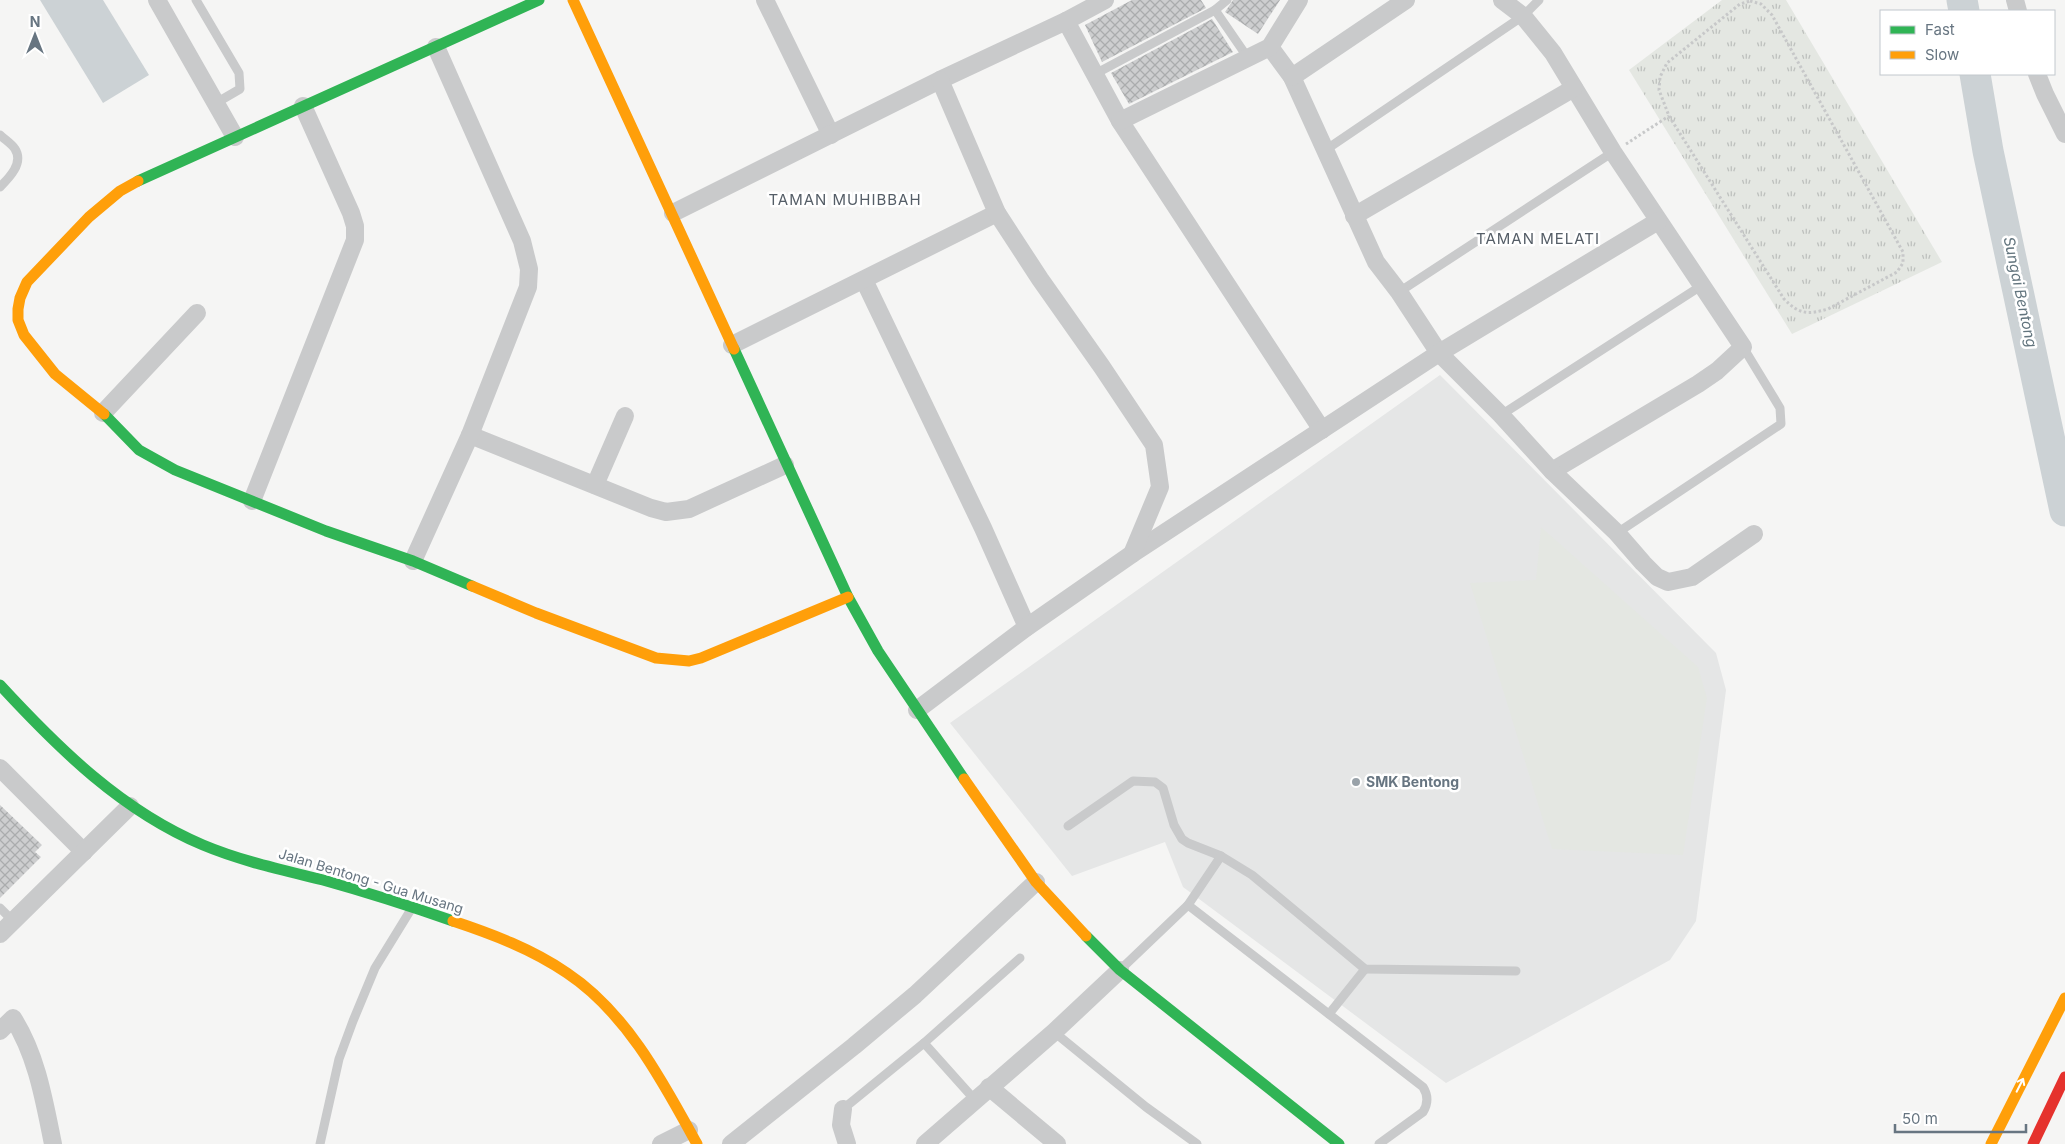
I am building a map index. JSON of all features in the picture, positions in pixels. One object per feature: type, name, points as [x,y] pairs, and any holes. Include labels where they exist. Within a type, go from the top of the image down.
[{"type":"main road","points":[[540,0],[303,106],[120,191],[89,217],[27,282],[20,298],[18,309],[18,320],[24,335],[54,374],[102,413],[139,450],[175,470],[326,531],[413,561],[536,613],[656,658],[689,661],[712,654],[848,597]]},
{"type":"main road","points":[[574,0],[848,597],[878,651],[917,710],[1036,882],[1073,923],[1120,970],[1339,1144]]},
{"type":"main road","name":"Jalan Bentong - Gua Musang","points":[[0,685],[40,729],[70,758],[100,784],[130,806],[161,825],[202,844],[239,858],[412,907],[500,938],[537,954],[568,974],[594,994],[642,1051],[693,1137]]},
{"type":"main road","points":[[1991,1144],[2065,998]]},
{"type":"main road","points":[[2033,1144],[2065,1077]]},
{"type":"street","points":[[157,0],[236,137]]},
{"type":"street","points":[[765,0],[830,135]]},
{"type":"street","points":[[673,213],[940,80],[1066,21],[1105,0]]},
{"type":"street","points":[[1120,121],[1270,47],[1300,0]]},
{"type":"street","points":[[1292,77],[1406,0]]},
{"type":"street","points":[[1502,0],[1523,16],[1553,53],[1613,152],[1743,346],[1717,370],[1698,384],[1552,471]]},
{"type":"street","points":[[1066,21],[1120,121],[1322,430]]},
{"type":"street","points":[[413,561],[470,434],[528,287],[529,269],[522,241],[436,47]]},
{"type":"street","points":[[1270,47],[1292,77],[1376,262],[1439,354],[1501,415],[1552,471],[1617,533],[1657,578],[1668,582],[1692,578],[1754,534]]},
{"type":"street","points":[[2037,75],[2065,134]]},
{"type":"street","points":[[940,80],[997,213],[1154,445],[1160,487],[1132,554]]},
{"type":"street","points":[[1354,216],[1574,88]]},
{"type":"street","points":[[252,501],[355,240],[355,226],[351,213],[303,106]]},
{"type":"street","points":[[732,345],[997,213]]},
{"type":"street","points":[[917,710],[1027,627],[1132,554],[1439,354],[1658,221]]},
{"type":"street","points":[[864,280],[983,528],[1027,627]]},
{"type":"street","points":[[102,413],[197,313]]},
{"type":"street","points":[[595,485],[625,416]]},
{"type":"street","points":[[470,434],[651,508],[666,512],[677,512],[709,500],[786,465]]},
{"type":"street","points":[[0,768],[84,852]]},
{"type":"street","points":[[0,934],[130,806]]},
{"type":"street","points":[[731,1144],[915,995],[1036,882]]},
{"type":"street","points":[[925,1144],[1054,1032],[1120,970]]},
{"type":"street","points":[[0,1031],[6,1012]]},
{"type":"street","points":[[6,1012],[24,1036],[32,1057],[53,1144]]},
{"type":"street","points":[[989,1088],[1057,1144]]},
{"type":"street","points":[[843,1109],[841,1125],[847,1144]]},
{"type":"street","points":[[661,1144],[693,1137]]},
{"type":"lane","points":[[196,0],[239,73],[240,89],[216,103]]},
{"type":"lane","points":[[1095,74],[1215,10],[1226,0]]},
{"type":"lane","points":[[1324,151],[1523,16],[1539,0]]},
{"type":"lane","points":[[1215,10],[1248,58]]},
{"type":"lane","points":[[0,135],[16,150],[17,158],[14,173],[0,187]]},
{"type":"lane","points":[[1398,292],[1613,152]]},
{"type":"lane","points":[[1501,415],[1701,286]]},
{"type":"lane","points":[[1617,533],[1781,424],[1780,408],[1743,346]]},
{"type":"lane","points":[[1068,826],[1133,781],[1155,782],[1163,788],[1174,825],[1182,839],[1221,856],[1252,875],[1365,969],[1516,971]]},
{"type":"lane","points":[[1120,970],[1188,905],[1221,856]]},
{"type":"lane","points":[[1188,905],[1423,1087],[1427,1093],[1426,1107],[1423,1112],[1379,1144]]},
{"type":"lane","points":[[320,1144],[339,1059],[353,1021],[375,968],[412,907]]},
{"type":"lane","points":[[0,908],[13,921]]},
{"type":"lane","points":[[843,1109],[924,1044],[1020,958]]},
{"type":"lane","points":[[1329,1014],[1365,969]]},
{"type":"lane","points":[[1054,1032],[1146,1108],[1197,1144]]},
{"type":"lane","points":[[924,1044],[975,1100]]},
{"type":"path","points":[[1750,1],[1761,4],[1772,14],[1898,240],[1903,252],[1902,263],[1897,272],[1828,309],[1804,313],[1793,309],[1784,299],[1669,116],[1659,90],[1660,77],[1667,63],[1740,4],[1750,1]]},
{"type":"path","points":[[1613,152],[1669,116]]},
{"type":"shaded area","points":[[40,0],[103,0],[149,75],[103,103]]},
{"type":"shaded area","name":"SMK Bentong","points":[[1440,375],[1716,653],[1726,690],[1696,921],[1670,960],[1446,1083],[1183,887],[1165,842],[1072,876],[950,723]]},
{"type":"green space","points":[[1722,0],[1786,0],[1942,262],[1792,334],[1629,70]]},
{"type":"green space","points":[[1541,527],[1698,667],[1707,698],[1683,855],[1552,849],[1470,583],[1536,580]]},
{"type":"building","points":[[1132,0],[1201,0],[1206,8],[1102,62],[1085,25]]},
{"type":"building","points":[[1233,0],[1280,0],[1258,34],[1225,12]]},
{"type":"building","points":[[1212,19],[1233,52],[1129,104],[1111,73]]},
{"type":"building","points":[[0,805],[42,845],[35,852],[41,857],[0,898]]},
{"type":"waterway","name":"Sungai Bentong","points":[[1962,0],[1964,10]]},
{"type":"waterway","name":"Sungai Bentong","points":[[1975,75],[1988,151],[2065,511]]},
{"type":"traffic: fast","points":[[138,181],[539,0]]},
{"type":"traffic: fast","points":[[734,349],[848,597],[878,651],[964,779]]},
{"type":"traffic: fast","points":[[104,414],[139,450],[175,470],[326,531],[413,561],[472,586]]},
{"type":"traffic: fast","points":[[0,685],[45,732],[93,776],[145,815],[173,831],[232,856],[355,889],[453,921]]},
{"type":"traffic: fast","points":[[1086,936],[1120,970],[1339,1144]]},
{"type":"traffic: slow","points":[[573,0],[734,349]]},
{"type":"traffic: slow","points":[[104,414],[55,374],[24,335],[18,320],[18,309],[20,298],[27,282],[89,217],[120,191],[138,181]]},
{"type":"traffic: slow","points":[[472,586],[536,613],[656,658],[689,661],[701,658],[848,597]]},
{"type":"traffic: slow","points":[[964,779],[1036,882],[1086,936]]},
{"type":"traffic: slow","points":[[453,921],[526,949],[554,964],[588,989],[626,1028],[642,1050],[697,1144]]},
{"type":"traffic: slow","points":[[1991,1144],[2065,998]]},
{"type":"traffic: jam","points":[[2033,1144],[2065,1077]]},
{"type":"place","name":"SMK Bentong","points":[[1356,782]]},
{"type":"district","name":"TAMAN MUHIBBAH","points":[[845,200]]},
{"type":"district","name":"TAMAN MELATI","points":[[1538,239]]}]
